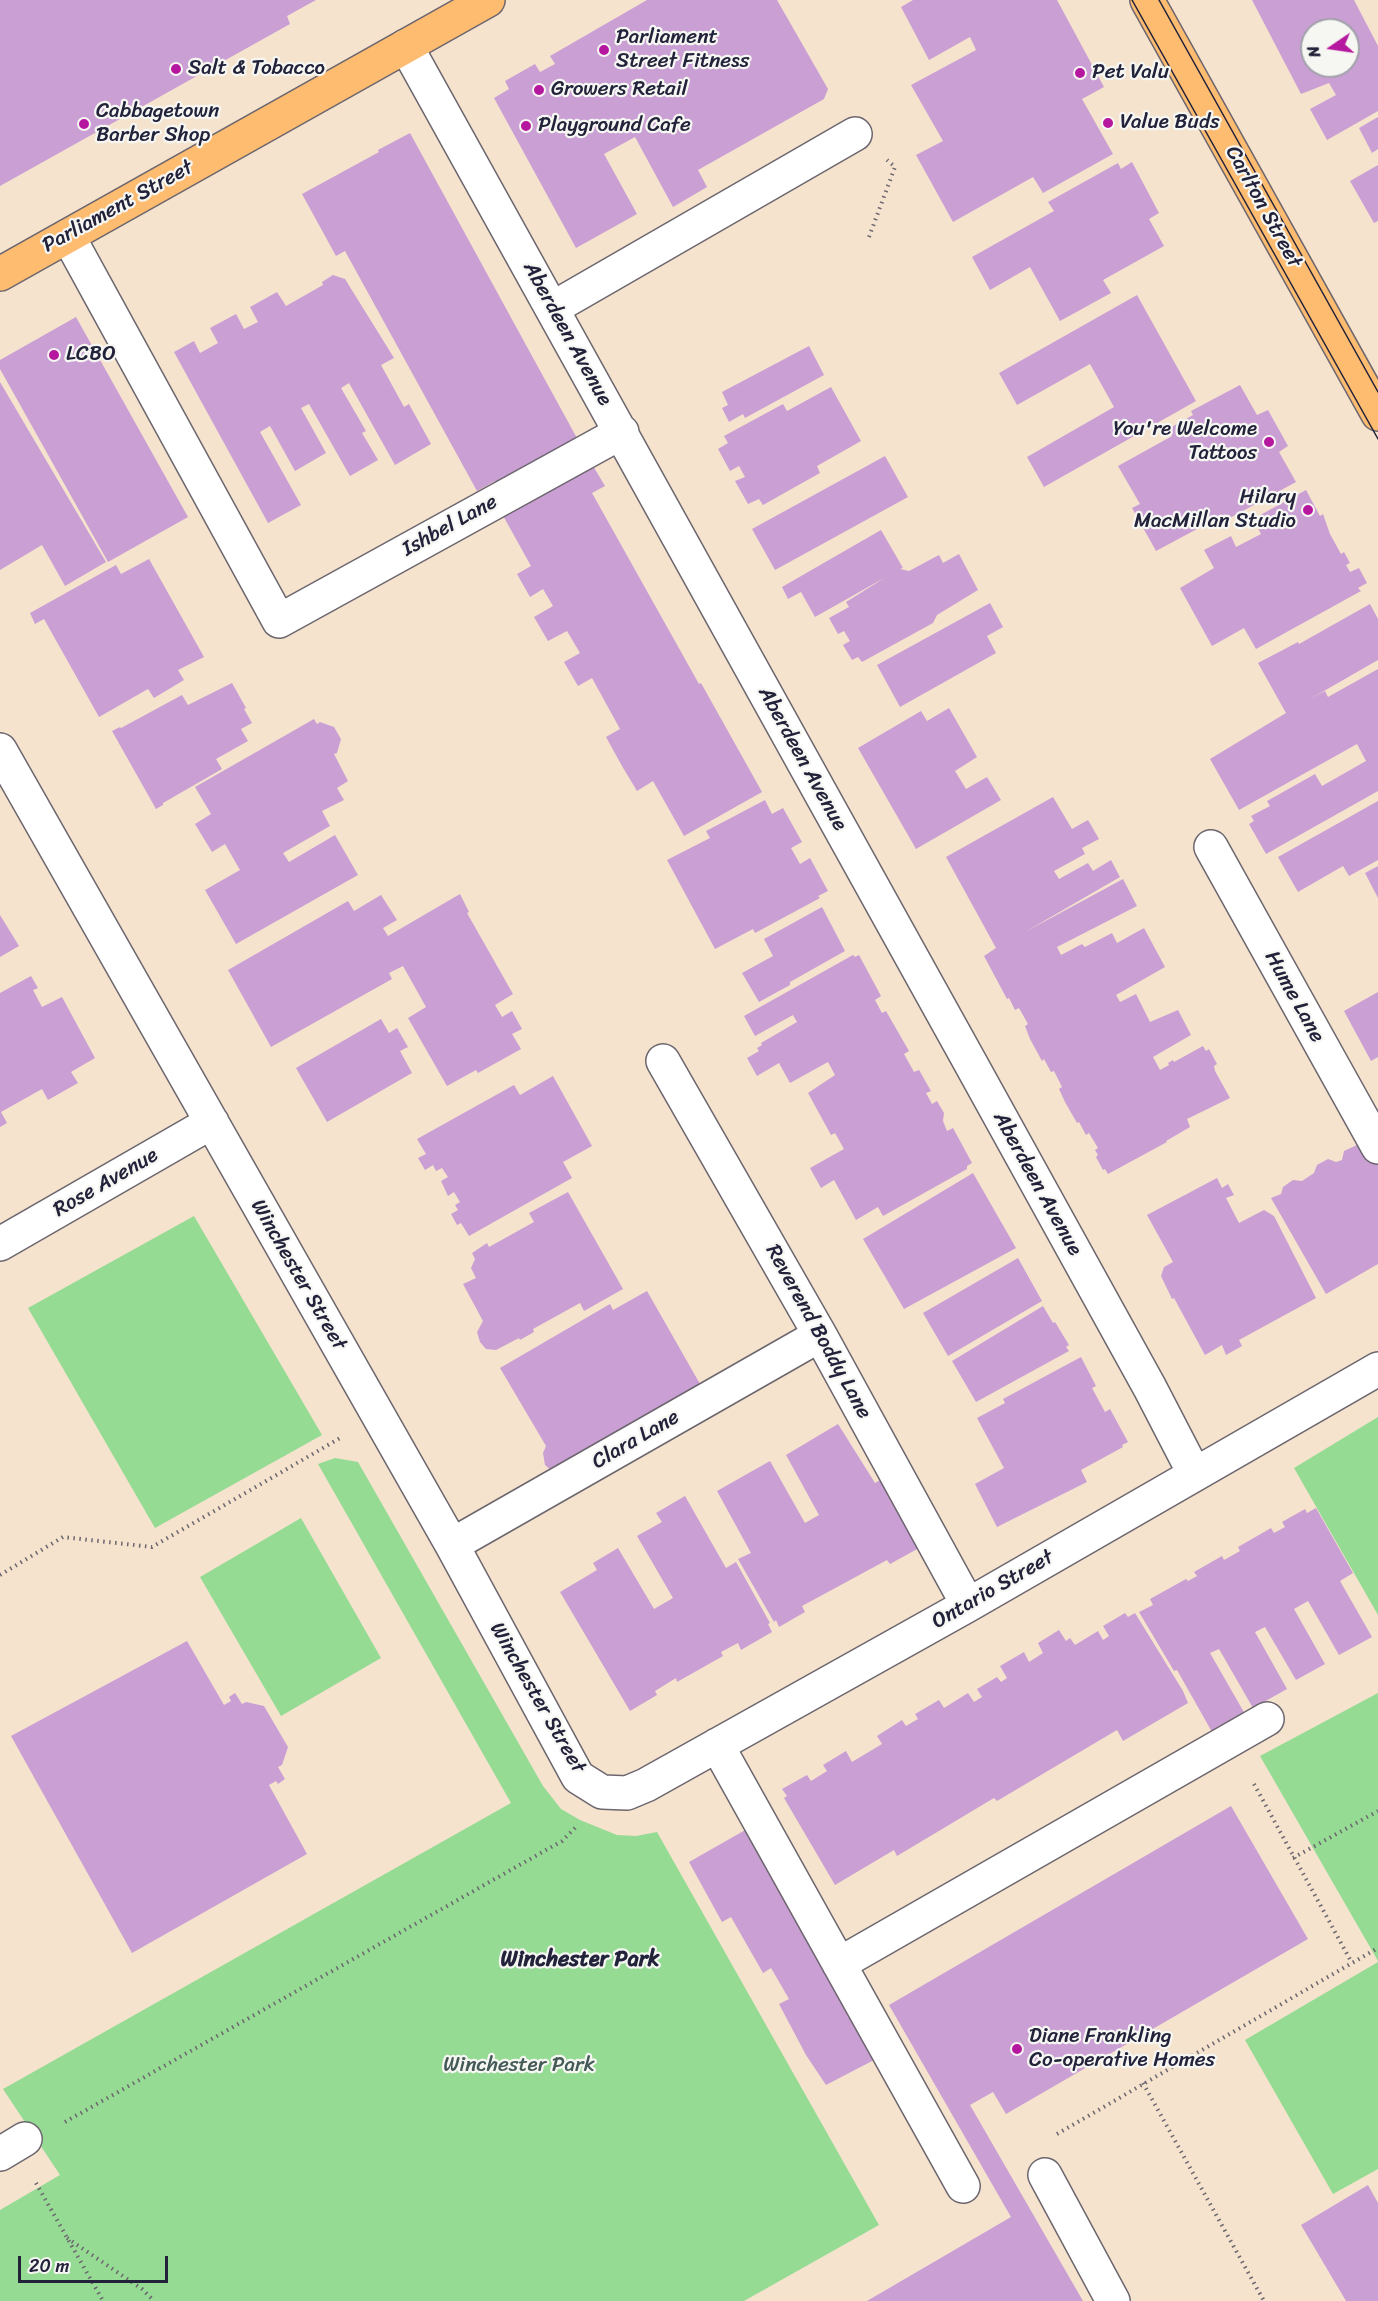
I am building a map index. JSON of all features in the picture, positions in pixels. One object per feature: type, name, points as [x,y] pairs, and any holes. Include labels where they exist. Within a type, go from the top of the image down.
[{"type":"main road","name":"Parliament Street","points":[[0,274],[488,0]]},
{"type":"main road","name":"Carlton Street","points":[[1148,0],[1378,414]]},
{"type":"street","name":"Aberdeen Avenue","points":[[406,46],[1144,1377],[1194,1473]]},
{"type":"street","points":[[553,309],[855,134]]},
{"type":"street","name":"Ishbel Lane","points":[[68,236],[279,621],[622,432]]},
{"type":"street","name":"Winchester Street","points":[[0,750],[12,802],[212,1122],[452,1545],[578,1777],[602,1792]]},
{"type":"street","name":"Hume Lane","points":[[1211,847],[1378,1147]]},
{"type":"street","name":"Reverend Boddy Lane","points":[[663,1061],[820,1335],[969,1605]]},
{"type":"street","name":"Rose Avenue","points":[[0,1244],[212,1122]]},
{"type":"street","name":"Clara Lane","points":[[452,1545],[820,1335]]},
{"type":"street","name":"Ontario Street","points":[[602,1792],[627,1793],[646,1785],[969,1605],[1194,1473],[1378,1369]]},
{"type":"street","points":[[839,1964],[1267,1719]]},
{"type":"street","points":[[717,1745],[963,2186]]},
{"type":"street","points":[[1045,2175],[1113,2301]]},
{"type":"path","points":[[855,134],[895,167],[869,237]]},
{"type":"path","points":[[0,1575],[63,1537],[152,1547],[348,1433]]},
{"type":"path","points":[[1254,1784],[1352,1963]]},
{"type":"path","points":[[13,2146],[60,2125],[562,1841],[587,1816],[602,1792]]},
{"type":"path","points":[[1293,1858],[1378,1811]]},
{"type":"path","points":[[1054,2136],[1378,1948]]},
{"type":"path","points":[[1143,2083],[1264,2301]]},
{"type":"path","points":[[33,2177],[103,2301]]},
{"type":"path","points":[[67,2237],[142,2289],[154,2301]]},
{"type":"green space","points":[[194,1216],[322,1435],[155,1528],[28,1308]]},
{"type":"green space","points":[[1378,1417],[1378,1615],[1294,1468]]},
{"type":"green space","name":"Winchester Park","points":[[335,1458],[358,1462],[543,1786],[561,1809],[580,1820],[617,1835],[636,1836],[657,1832],[879,2225],[744,2301],[0,2301],[0,2210],[60,2175],[3,2089],[511,1803],[318,1464]]},
{"type":"green space","points":[[301,1518],[381,1658],[281,1716],[200,1577]]},
{"type":"green space","points":[[1378,1693],[1378,1961],[1260,1756]]},
{"type":"green space","points":[[1378,1962],[1378,2169],[1333,2194],[1245,2040]]},
{"type":"building","points":[[0,0],[316,0],[287,16],[290,24],[0,186]]},
{"type":"building","points":[[647,0],[777,0],[828,89],[824,99],[698,170],[707,187],[673,207],[635,137],[604,154],[637,214],[576,248],[494,98],[509,89],[505,81],[535,64],[540,72],[555,64],[550,56]]},
{"type":"building","points":[[913,0],[1057,0],[1104,87],[1082,99],[1113,154],[1043,193],[1033,177],[953,222],[916,155],[943,141],[911,85],[976,50],[970,37],[929,60],[901,7]]},
{"type":"building","points":[[1252,0],[1354,0],[1378,46],[1378,111],[1327,140],[1310,109],[1336,95],[1329,83],[1301,94]]},
{"type":"building","points":[[1378,117],[1378,149],[1372,153],[1359,128]]},
{"type":"building","points":[[410,133],[578,440],[496,485],[495,481],[477,491],[345,251],[336,256],[302,194]]},
{"type":"building","points":[[1132,162],[1159,213],[1149,219],[1164,246],[1103,280],[1111,293],[1060,321],[1030,267],[990,290],[972,257],[1054,211],[1048,202],[1118,163],[1121,169]]},
{"type":"building","points":[[1378,165],[1378,221],[1374,223],[1350,181]]},
{"type":"building","points":[[333,275],[345,279],[394,358],[381,365],[404,407],[409,404],[431,444],[395,465],[349,383],[341,388],[366,431],[362,433],[378,460],[350,476],[309,404],[301,408],[326,453],[295,471],[270,426],[260,432],[301,505],[268,523],[174,352],[194,341],[200,353],[218,343],[210,328],[236,314],[244,329],[258,322],[250,307],[277,292],[286,306],[323,285],[322,282]]},
{"type":"building","points":[[1137,295],[1196,401],[1044,487],[1027,457],[1114,407],[1090,364],[1017,405],[999,373]]},
{"type":"building","points":[[76,317],[188,517],[108,562],[0,369],[0,360]]},
{"type":"building","points":[[809,346],[824,375],[745,418],[743,414],[729,422],[722,408],[728,405],[722,392]]},
{"type":"building","points":[[0,382],[106,562],[65,586],[42,545],[0,570]]},
{"type":"building","points":[[1240,385],[1257,415],[1268,410],[1288,446],[1279,452],[1296,482],[1228,519],[1225,514],[1156,551],[1132,508],[1140,504],[1118,466],[1172,436],[1168,429],[1193,415],[1191,411]]},
{"type":"building","points":[[831,387],[861,441],[817,466],[820,473],[763,505],[759,499],[748,504],[735,481],[745,477],[739,466],[730,471],[718,449],[728,443],[724,436],[783,404],[787,411]]},
{"type":"building","points":[[885,456],[908,497],[775,570],[752,529]]},
{"type":"building","points":[[589,459],[605,486],[592,493],[762,792],[684,836],[653,781],[637,791],[622,766],[606,737],[620,729],[592,678],[578,686],[564,662],[580,653],[567,631],[548,641],[534,617],[553,606],[543,589],[530,597],[517,574],[531,566],[501,512]]},
{"type":"building","points":[[1306,490],[1320,516],[1323,514],[1330,534],[1341,554],[1344,552],[1350,563],[1346,565],[1350,572],[1359,568],[1367,583],[1358,588],[1361,591],[1256,649],[1244,628],[1212,646],[1180,588],[1214,568],[1204,550],[1231,536],[1236,547],[1261,534],[1253,519]]},
{"type":"building","points":[[881,530],[903,568],[900,569],[909,571],[939,555],[943,563],[959,554],[978,590],[937,615],[933,623],[862,662],[858,657],[852,660],[843,645],[850,641],[844,631],[838,634],[829,618],[849,607],[846,602],[886,577],[815,617],[801,592],[788,599],[782,587]]},
{"type":"building","points":[[149,559],[204,657],[178,670],[184,680],[154,698],[148,689],[99,717],[44,619],[35,624],[30,613],[116,565],[121,574]]},
{"type":"building","points":[[990,603],[1003,627],[987,636],[996,653],[900,707],[877,665]]},
{"type":"building","points":[[1370,604],[1378,619],[1378,660],[1310,699],[1325,691],[1328,697],[1378,669],[1378,791],[1266,854],[1249,824],[1254,821],[1251,816],[1270,806],[1267,801],[1315,774],[1322,786],[1366,761],[1357,744],[1239,810],[1210,759],[1286,713],[1258,663],[1298,642],[1299,644]]},
{"type":"building","points":[[232,683],[252,723],[241,729],[248,741],[216,759],[222,769],[156,809],[112,731],[182,695],[188,705]]},
{"type":"building","points":[[949,708],[977,757],[955,771],[966,789],[987,777],[1001,800],[916,849],[858,748],[921,711],[927,721]]},
{"type":"building","points":[[314,719],[317,724],[320,722],[334,727],[341,739],[337,753],[334,754],[348,781],[337,788],[344,800],[322,811],[330,826],[283,853],[289,862],[335,835],[358,875],[236,944],[205,890],[240,870],[225,844],[212,852],[195,824],[211,814],[195,787]]},
{"type":"building","points":[[1053,797],[1072,829],[1088,820],[1099,839],[1082,848],[1085,854],[1054,871],[1059,879],[1088,863],[1093,871],[1111,860],[1120,877],[1025,932],[1123,879],[1137,906],[1057,947],[1061,955],[1082,944],[1085,947],[1112,933],[1117,943],[1144,928],[1165,967],[1116,995],[1120,1002],[1136,994],[1150,1022],[1178,1010],[1191,1035],[1153,1057],[1160,1070],[1173,1060],[1174,1062],[1203,1046],[1206,1051],[1209,1049],[1217,1064],[1214,1066],[1215,1071],[1230,1098],[1187,1119],[1190,1127],[1108,1174],[1096,1157],[1098,1155],[1095,1150],[1098,1148],[1089,1133],[1086,1135],[1079,1122],[1077,1123],[1065,1102],[1059,1089],[1062,1087],[1054,1071],[1051,1072],[1044,1059],[1042,1061],[1030,1039],[1025,1026],[1028,1024],[1019,1008],[1015,1010],[1009,998],[1007,999],[984,956],[996,948],[946,857]]},
{"type":"building","points":[[765,800],[772,814],[783,808],[802,842],[791,848],[800,864],[810,858],[828,891],[818,896],[820,898],[755,933],[753,929],[715,949],[667,860],[710,838],[706,831]]},
{"type":"building","points":[[1378,801],[1378,860],[1349,876],[1343,866],[1298,892],[1278,857]]},
{"type":"building","points":[[1378,866],[1378,898],[1365,873]]},
{"type":"building","points":[[460,894],[469,912],[467,913],[513,994],[495,1005],[502,1017],[512,1011],[522,1029],[512,1034],[521,1049],[478,1073],[476,1070],[447,1086],[408,1018],[426,1007],[403,966],[389,973],[392,979],[271,1047],[228,970],[348,901],[354,911],[381,895],[397,920],[383,928],[388,936]]},
{"type":"building","points":[[822,907],[845,951],[759,1002],[742,973],[773,956],[764,939]]},
{"type":"building","points":[[0,915],[19,946],[0,957]]},
{"type":"building","points":[[853,955],[855,957],[859,955],[881,996],[875,1000],[882,1013],[886,1011],[909,1051],[904,1054],[914,1072],[919,1070],[931,1091],[926,1093],[932,1104],[937,1101],[944,1113],[943,1121],[947,1131],[953,1128],[972,1163],[967,1166],[967,1169],[883,1216],[878,1207],[856,1220],[834,1180],[821,1188],[810,1168],[844,1149],[835,1133],[831,1135],[808,1093],[835,1075],[828,1062],[790,1083],[779,1063],[757,1076],[747,1058],[759,1051],[757,1048],[762,1045],[761,1043],[797,1022],[793,1015],[755,1036],[744,1016]]},
{"type":"building","points":[[31,976],[38,988],[33,990],[42,1007],[62,997],[95,1058],[71,1072],[78,1083],[48,1100],[42,1089],[1,1112],[7,1123],[0,1127],[0,993]]},
{"type":"building","points":[[1378,992],[1378,1057],[1371,1061],[1344,1011]]},
{"type":"building","points":[[381,1019],[389,1033],[397,1028],[408,1047],[400,1051],[412,1073],[327,1122],[296,1068]]},
{"type":"building","points":[[553,1076],[592,1146],[563,1162],[572,1178],[469,1236],[461,1223],[457,1225],[451,1214],[458,1210],[455,1205],[460,1202],[454,1192],[448,1196],[441,1181],[448,1177],[442,1168],[436,1171],[433,1165],[425,1170],[418,1158],[426,1154],[417,1139],[514,1085],[520,1095]]},
{"type":"building","points":[[1357,1145],[1378,1156],[1378,1264],[1326,1294],[1271,1198],[1281,1194],[1283,1187],[1293,1180],[1302,1181],[1314,1173],[1317,1165],[1328,1159],[1336,1162],[1342,1160],[1344,1151]]},
{"type":"building","points":[[973,1173],[1016,1248],[904,1309],[863,1239]]},
{"type":"building","points":[[1217,1178],[1222,1188],[1228,1184],[1234,1195],[1226,1198],[1239,1223],[1264,1210],[1274,1216],[1316,1298],[1239,1340],[1242,1346],[1226,1355],[1222,1345],[1205,1355],[1161,1276],[1164,1267],[1173,1262],[1147,1215]]},
{"type":"building","points":[[568,1192],[623,1289],[584,1311],[580,1303],[533,1329],[534,1332],[520,1340],[519,1338],[496,1350],[486,1349],[480,1342],[477,1332],[483,1321],[463,1284],[476,1278],[471,1268],[475,1259],[472,1253],[487,1243],[489,1247],[534,1222],[529,1213]]},
{"type":"building","points":[[1018,1258],[1042,1301],[948,1356],[923,1313]]},
{"type":"building","points":[[647,1291],[704,1391],[552,1471],[545,1465],[543,1453],[546,1446],[500,1368],[610,1304],[613,1310]]},
{"type":"building","points":[[1043,1306],[1069,1345],[1066,1347],[1069,1351],[976,1402],[952,1361]]},
{"type":"building","points":[[1081,1357],[1096,1386],[1092,1388],[1105,1412],[1110,1409],[1128,1442],[1081,1470],[1087,1482],[997,1527],[975,1484],[1004,1468],[977,1418],[1005,1403],[1003,1399]]},
{"type":"building","points":[[838,1424],[875,1483],[882,1479],[919,1548],[890,1564],[887,1560],[802,1606],[805,1612],[779,1627],[738,1559],[751,1553],[717,1491],[770,1461],[805,1523],[819,1515],[786,1455]]},
{"type":"building","points":[[685,1496],[726,1568],[736,1562],[770,1623],[768,1624],[772,1632],[741,1650],[738,1643],[721,1652],[723,1656],[677,1682],[676,1678],[655,1691],[657,1695],[630,1711],[560,1592],[597,1570],[593,1563],[618,1548],[654,1609],[673,1598],[637,1536],[662,1522],[656,1513]]},
{"type":"building","points":[[1316,1508],[1353,1573],[1340,1581],[1372,1637],[1339,1655],[1308,1601],[1294,1609],[1325,1664],[1296,1680],[1265,1627],[1255,1632],[1287,1689],[1253,1708],[1219,1649],[1210,1653],[1245,1714],[1212,1732],[1177,1670],[1174,1671],[1139,1612],[1153,1605],[1150,1599],[1186,1579],[1188,1581],[1197,1576],[1194,1572],[1222,1556],[1224,1560],[1240,1551],[1238,1547],[1271,1528],[1274,1533],[1285,1527],[1282,1522],[1305,1509],[1307,1513]]},
{"type":"building","points":[[1125,1613],[1128,1617],[1135,1613],[1188,1703],[1123,1741],[1117,1730],[997,1801],[994,1798],[897,1856],[894,1850],[835,1885],[784,1798],[787,1796],[782,1789],[807,1775],[811,1781],[827,1771],[823,1765],[846,1751],[852,1762],[882,1744],[877,1736],[902,1720],[906,1726],[918,1719],[915,1714],[939,1700],[944,1708],[968,1693],[974,1702],[982,1697],[977,1689],[997,1677],[1001,1682],[1007,1678],[1000,1666],[1024,1652],[1029,1662],[1043,1653],[1038,1643],[1059,1630],[1066,1641],[1070,1638],[1075,1645],[1098,1631],[1103,1640],[1109,1636],[1103,1626]]},
{"type":"building","points":[[187,1641],[224,1705],[231,1701],[229,1697],[235,1693],[242,1704],[246,1702],[264,1706],[288,1747],[282,1765],[278,1767],[285,1779],[278,1784],[276,1781],[269,1785],[307,1854],[132,1953],[11,1736]]},
{"type":"building","name":"Diane Frankling Co-operative Homes","points":[[1231,1806],[1308,1939],[1006,2114],[993,2092],[970,2105],[1083,2301],[867,2301],[1011,2217],[889,2005]]},
{"type":"building","points":[[747,1829],[874,2060],[826,2085],[806,2055],[779,2004],[789,1999],[771,1968],[763,1973],[731,1917],[722,1922],[689,1862]]},
{"type":"building","points":[[1368,2185],[1378,2203],[1378,2301],[1346,2301],[1301,2225]]},
{"type":"tram line","points":[[1132,0],[1378,439]]},
{"type":"tram line","points":[[1159,0],[1378,392]]},
{"type":"place","name":"Parliament Street Fitness","points":[[604,50]]},
{"type":"place","name":"Salt & Tobacco","points":[[176,69]]},
{"type":"place","name":"Pet Valu","points":[[1080,73]]},
{"type":"place","name":"Growers Retail","points":[[539,90]]},
{"type":"place","name":"Value Buds","points":[[1108,123]]},
{"type":"place","name":"Cabbagetown Barber Shop","points":[[84,124]]},
{"type":"place","name":"Playground Cafe","points":[[526,126]]},
{"type":"place","name":"LCBO","points":[[54,355]]},
{"type":"place","name":"You're Welcome Tattoos","points":[[1269,442]]},
{"type":"place","name":"Hilary MacMillan Studio","points":[[1308,510]]},
{"type":"place","name":"Diane Frankling Co-operative Homes","points":[[1017,2049]]},
{"type":"district","name":"Winchester Park","points":[[580,1960]]}]
